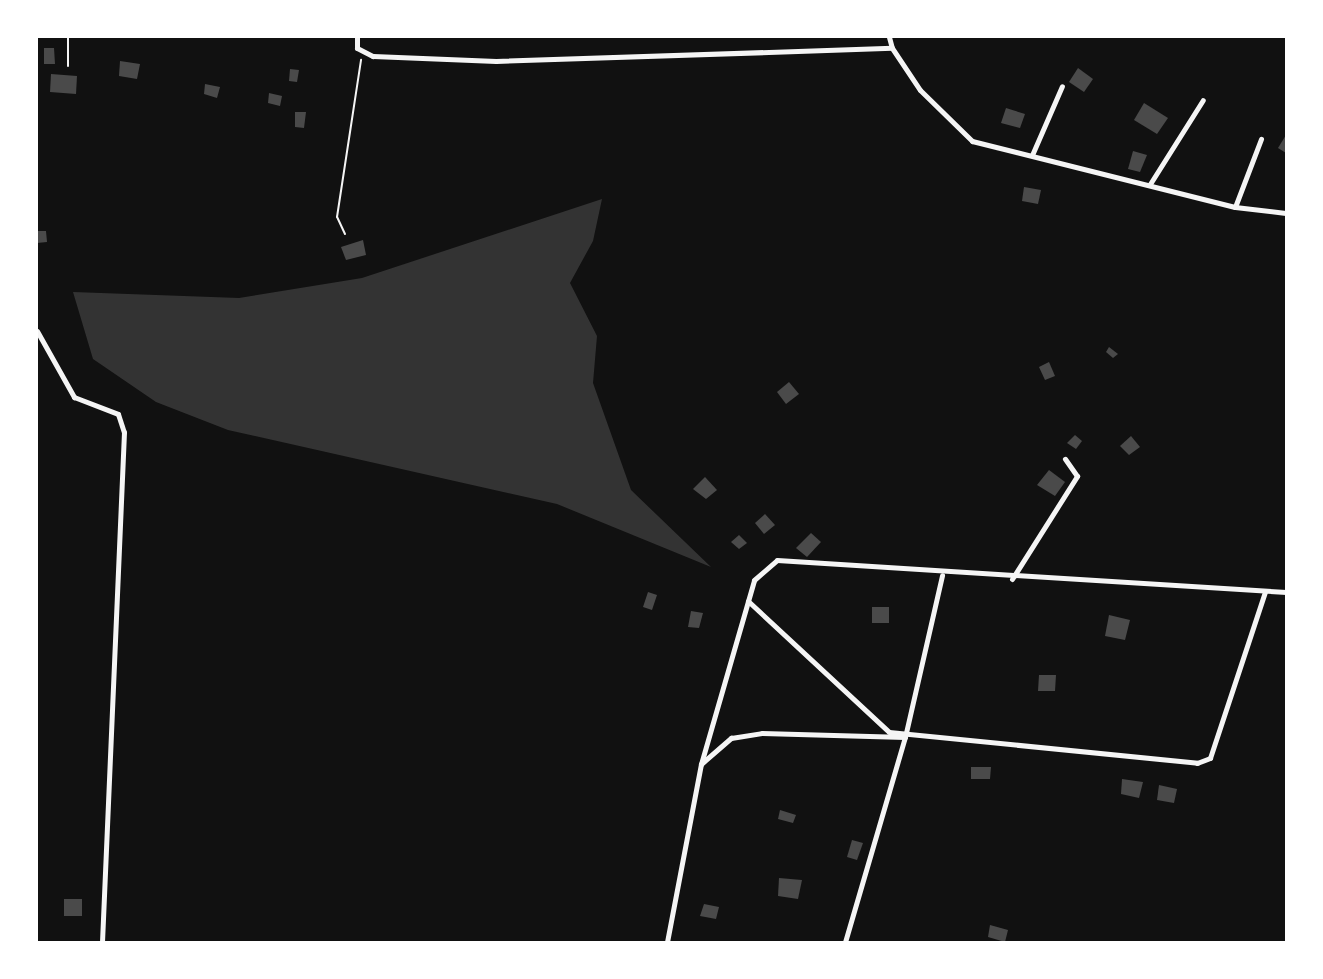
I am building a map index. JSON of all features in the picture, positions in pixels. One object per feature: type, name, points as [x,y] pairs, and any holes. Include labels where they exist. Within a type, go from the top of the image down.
[{"type":"street","points":[[357,37],[362,51],[496,61],[892,48]]},
{"type":"street","points":[[889,37],[892,48],[920,90],[972,141],[1235,207],[1286,213]]},
{"type":"street","points":[[1032,155],[1062,86]]},
{"type":"street","points":[[1150,184],[1203,100]]},
{"type":"street","points":[[1235,207],[1261,139]]},
{"type":"street","points":[[37,331],[74,397],[118,414],[124,432],[102,942]]},
{"type":"street","points":[[1012,579],[1077,476],[1065,459]]},
{"type":"street","points":[[667,942],[701,764],[754,580],[777,560],[942,575],[1286,592]]},
{"type":"street","points":[[845,942],[905,737],[942,575]]},
{"type":"street","points":[[701,764],[731,738],[762,733],[905,737],[1136,760],[1210,758],[1265,592]]},
{"type":"street","points":[[748,601],[889,732],[905,737]]},
{"type":"path","points":[[68,37],[68,66]]},
{"type":"path","points":[[345,234],[337,217],[362,51]]},
{"type":"shaded area","points":[[602,199],[593,241],[570,283],[597,336],[593,383],[631,490],[711,567],[557,504],[228,430],[156,402],[93,359],[73,292],[239,298],[362,278]]},
{"type":"building","points":[[44,48],[54,48],[55,64],[44,64]]},
{"type":"building","points":[[120,61],[140,64],[137,79],[119,76]]},
{"type":"building","points":[[1078,68],[1093,79],[1084,92],[1069,82]]},
{"type":"building","points":[[290,69],[299,70],[297,82],[289,81]]},
{"type":"building","points":[[51,74],[77,76],[76,94],[50,92]]},
{"type":"building","points":[[205,84],[220,87],[217,98],[204,94]]},
{"type":"building","points":[[269,93],[282,96],[280,106],[268,103]]},
{"type":"building","points":[[1144,103],[1168,118],[1157,134],[1134,120]]},
{"type":"building","points":[[1006,108],[1025,114],[1020,128],[1001,123]]},
{"type":"building","points":[[295,112],[306,112],[304,128],[295,127]]},
{"type":"building","points":[[1286,135],[1286,153],[1278,148]]},
{"type":"building","points":[[1133,151],[1147,155],[1140,172],[1128,169]]},
{"type":"building","points":[[1024,187],[1041,190],[1038,204],[1022,201]]},
{"type":"building","points":[[37,231],[46,231],[47,242],[37,243]]},
{"type":"building","points":[[363,240],[366,255],[346,260],[341,247]]},
{"type":"building","points":[[1109,347],[1118,354],[1113,358],[1106,352]]},
{"type":"building","points":[[1049,362],[1055,376],[1045,380],[1039,367]]},
{"type":"building","points":[[789,382],[799,394],[786,404],[777,392]]},
{"type":"building","points":[[1075,435],[1082,441],[1076,449],[1067,443]]},
{"type":"building","points":[[1131,436],[1140,447],[1129,455],[1120,446]]},
{"type":"building","points":[[1049,470],[1065,482],[1055,496],[1037,485]]},
{"type":"building","points":[[705,477],[717,490],[706,499],[693,489]]},
{"type":"building","points":[[765,514],[775,525],[764,534],[755,523]]},
{"type":"building","points":[[811,533],[821,542],[807,557],[796,548]]},
{"type":"building","points":[[739,535],[747,543],[739,549],[731,542]]},
{"type":"building","points":[[648,592],[657,595],[652,610],[643,607]]},
{"type":"building","points":[[872,607],[889,607],[889,623],[872,623]]},
{"type":"building","points":[[691,611],[703,613],[699,628],[688,627]]},
{"type":"building","points":[[1109,615],[1130,620],[1125,640],[1105,636]]},
{"type":"building","points":[[1039,675],[1056,675],[1055,691],[1038,691]]},
{"type":"building","points":[[971,767],[991,767],[990,779],[971,779]]},
{"type":"building","points":[[1122,779],[1143,782],[1139,798],[1121,794]]},
{"type":"building","points":[[1159,785],[1177,789],[1174,803],[1157,800]]},
{"type":"building","points":[[780,810],[796,815],[793,823],[778,819]]},
{"type":"building","points":[[852,840],[863,843],[857,860],[847,857]]},
{"type":"building","points":[[779,878],[802,880],[798,899],[778,896]]},
{"type":"building","points":[[64,899],[82,899],[82,916],[64,916]]},
{"type":"building","points":[[704,904],[719,907],[716,919],[700,916]]},
{"type":"building","points":[[990,925],[1008,930],[1005,942],[988,937]]}]
